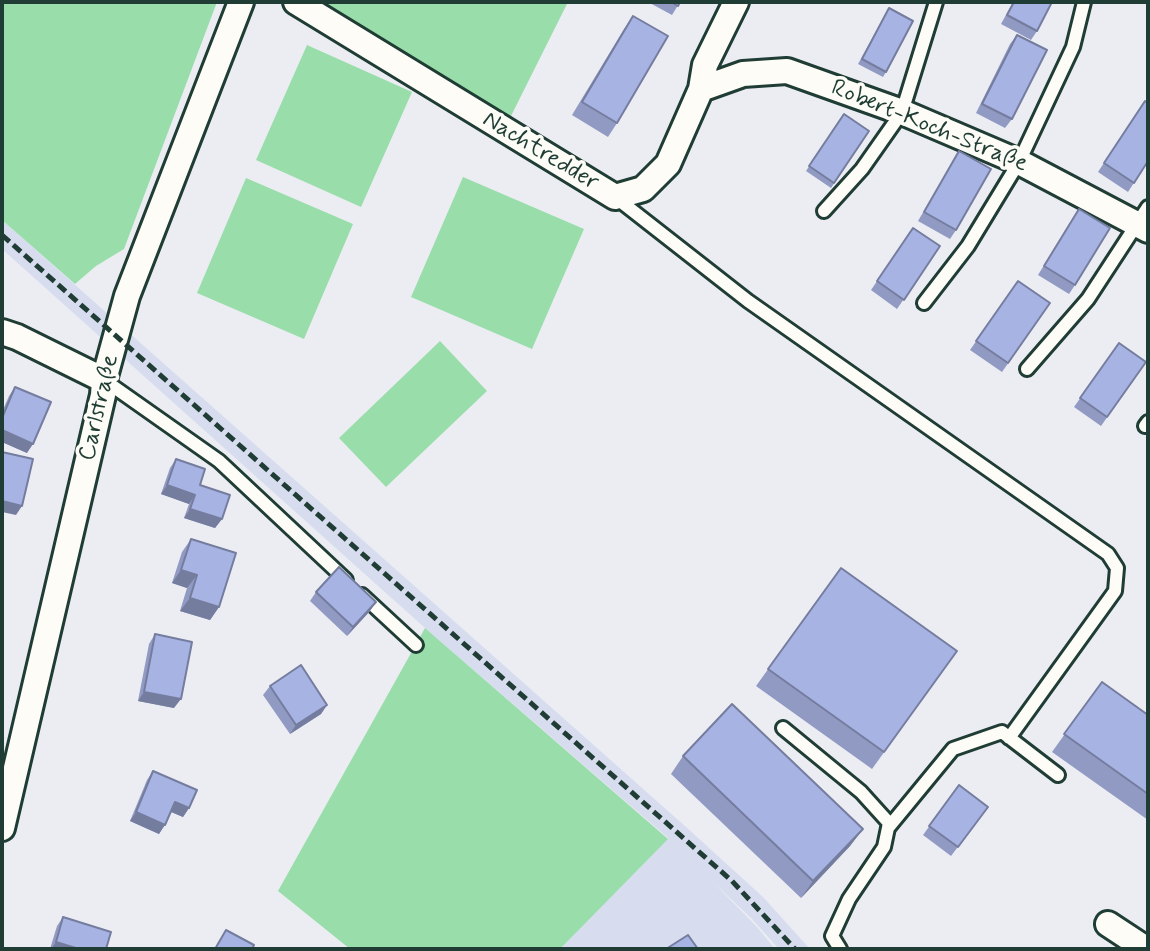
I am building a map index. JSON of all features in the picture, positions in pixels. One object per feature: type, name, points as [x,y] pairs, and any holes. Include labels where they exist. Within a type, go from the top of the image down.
[{"type":"street","name":"Carlstraße","points":[[2,828],[103,395],[104,380],[127,296],[241,2]]},
{"type":"street","name":"Nachtredder","points":[[296,2],[615,197],[643,189],[668,164],[701,89],[705,65],[736,2]]},
{"type":"street","name":"Robert-Koch-Straße","points":[[701,89],[743,74],[787,71],[902,112],[1145,220]]},
{"type":"street","points":[[2,332],[104,380]]},
{"type":"street","points":[[1108,924],[1146,949]]},
{"type":"lane","points":[[824,211],[862,169],[902,112],[936,2]]},
{"type":"lane","points":[[924,303],[968,246],[1019,162],[1073,47],[1084,2]]},
{"type":"lane","points":[[615,197],[748,301],[1108,554],[1117,568],[1115,591],[1009,737]]},
{"type":"lane","points":[[1027,369],[1087,299],[1145,220]]},
{"type":"lane","points":[[104,380],[219,461],[416,645]]},
{"type":"lane","points":[[783,728],[861,792],[889,823],[884,846],[849,899],[832,936],[841,949]]},
{"type":"lane","points":[[888,828],[953,749],[1002,732],[1058,775]]},
{"type":"shaded area","points":[[2,220],[686,827],[763,897],[810,949],[779,949],[713,882],[775,949],[560,949],[668,838],[425,628],[2,249]]},
{"type":"green space","points":[[2,2],[217,2],[124,249],[96,266],[75,284],[2,220]]},
{"type":"green space","points":[[296,2],[568,2],[504,130]]},
{"type":"green space","points":[[307,45],[412,92],[361,207],[256,160]]},
{"type":"green space","points":[[463,177],[584,229],[532,349],[411,297]]},
{"type":"green space","points":[[246,178],[353,224],[304,339],[197,293]]},
{"type":"green space","points":[[440,341],[487,391],[386,487],[339,438]]},
{"type":"green space","points":[[425,628],[668,839],[560,949],[350,949],[278,891]]},
{"type":"building","points":[[1014,2],[1052,2],[1037,31],[1007,15]]},
{"type":"building","points":[[889,8],[913,21],[886,72],[862,59]]},
{"type":"building","points":[[633,16],[668,36],[617,123],[582,102]]},
{"type":"building","points":[[1017,35],[1047,50],[1012,119],[982,104]]},
{"type":"building","points":[[1145,101],[1148,103],[1148,161],[1134,183],[1104,163]]},
{"type":"building","points":[[844,114],[869,131],[834,183],[809,166]]},
{"type":"building","points":[[959,151],[991,169],[956,230],[924,212]]},
{"type":"building","points":[[1079,209],[1110,228],[1075,285],[1044,266]]},
{"type":"building","points":[[913,228],[940,246],[904,300],[877,281]]},
{"type":"building","points":[[1018,281],[1050,303],[1008,363],[976,341]]},
{"type":"building","points":[[1119,343],[1146,362],[1107,417],[1080,398]]},
{"type":"building","points":[[15,387],[51,402],[33,444],[2,430],[2,418]]},
{"type":"building","points":[[2,452],[33,459],[22,506],[2,501]]},
{"type":"building","points":[[176,459],[205,469],[200,485],[230,495],[222,519],[190,509],[195,495],[167,485]]},
{"type":"building","points":[[191,539],[236,553],[219,607],[190,598],[197,575],[181,570]]},
{"type":"building","points":[[339,567],[376,602],[353,627],[316,592]]},
{"type":"building","points":[[841,568],[957,651],[884,752],[768,669]]},
{"type":"building","points":[[155,634],[192,642],[181,699],[144,692]]},
{"type":"building","points":[[301,665],[327,705],[296,725],[270,686]]},
{"type":"building","points":[[1102,682],[1148,715],[1148,794],[1064,734]]},
{"type":"building","points":[[732,704],[863,829],[813,881],[683,756]]},
{"type":"building","points":[[153,771],[197,790],[189,808],[175,802],[165,825],[136,812]]},
{"type":"building","points":[[959,785],[988,807],[958,847],[929,826]]},
{"type":"building","points":[[63,917],[111,932],[106,949],[79,949],[56,942]]},
{"type":"building","points":[[226,930],[254,945],[252,949],[215,949]]},
{"type":"building","points":[[688,935],[698,949],[666,949]]},
{"type":"railway","points":[[2,235],[732,881],[795,949]]}]
